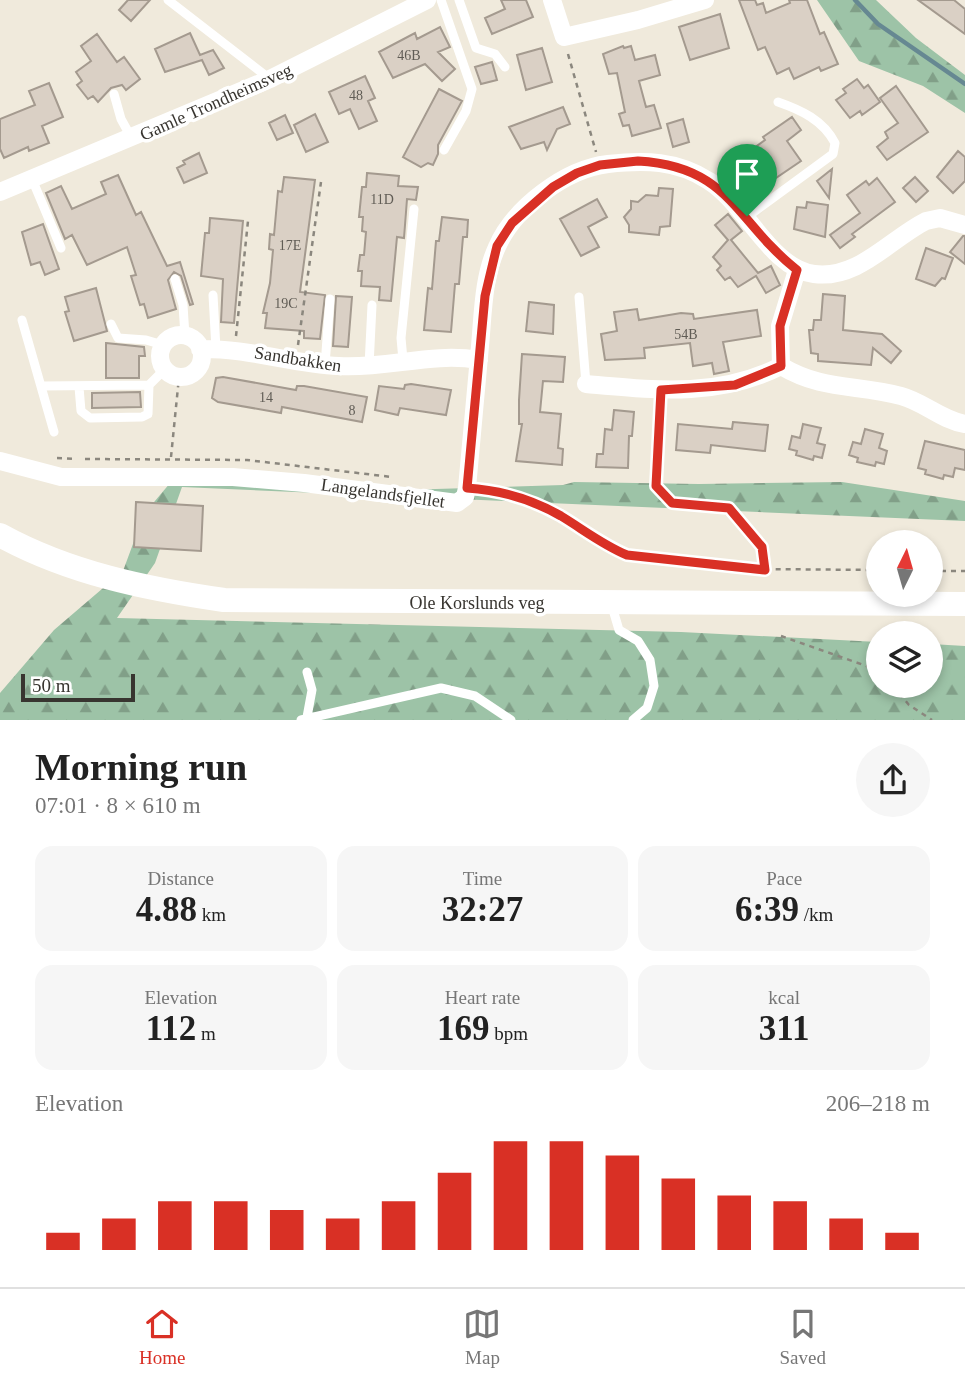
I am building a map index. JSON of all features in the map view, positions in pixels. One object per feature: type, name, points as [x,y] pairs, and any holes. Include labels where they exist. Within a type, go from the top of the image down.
[{"type":"street","name":"Gamle Trondheimsveg","points":[[0,192],[270,79],[427,0]]},
{"type":"street","points":[[552,0],[564,37],[638,20],[705,0]]},
{"type":"street","name":"Langelandsfjellet","points":[[0,461],[61,477],[233,477],[304,483],[457,503],[465,497],[467,488],[485,296],[497,246],[521,214],[553,187],[577,173],[600,165],[638,161],[664,162],[688,170],[725,193],[778,255],[797,270]]},
{"type":"street","points":[[781,366],[780,326],[797,270],[815,274],[852,268],[926,221],[940,218],[965,225]]},
{"type":"street","points":[[184,336],[208,349],[197,369],[172,373],[160,358],[163,345],[172,337],[184,336]]},
{"type":"street","name":"Sandbakken","points":[[208,349],[235,350],[324,365],[369,366],[439,357],[479,360]]},
{"type":"street","points":[[586,384],[661,390],[735,385],[781,366]]},
{"type":"street","points":[[781,366],[803,380],[903,397],[946,419],[965,424]]},
{"type":"street","name":"Ole Korslunds veg","points":[[0,535],[72,566],[106,577],[145,587],[225,600],[965,604]]},
{"type":"lane","points":[[168,0],[270,79]]},
{"type":"lane","points":[[441,0],[472,89],[466,111],[444,150]]},
{"type":"lane","points":[[459,0],[476,48],[495,54],[505,67]]},
{"type":"lane","points":[[114,94],[121,119],[132,139]]},
{"type":"lane","points":[[747,216],[833,154],[835,143],[820,124],[799,110],[778,102]]},
{"type":"lane","points":[[32,179],[61,248]]},
{"type":"lane","points":[[404,360],[401,338],[414,209]]},
{"type":"lane","points":[[175,279],[185,313],[184,336]]},
{"type":"lane","points":[[208,349],[213,295]]},
{"type":"lane","points":[[579,297],[586,384]]},
{"type":"lane","points":[[324,365],[330,299]]},
{"type":"lane","points":[[369,366],[372,305]]},
{"type":"lane","points":[[22,320],[54,432]]},
{"type":"lane","points":[[111,324],[118,338],[146,340],[163,345]]},
{"type":"lane","points":[[41,386],[149,385],[172,373]]},
{"type":"lane","points":[[79,387],[81,411],[90,418],[142,418],[148,414],[149,385]]},
{"type":"lane","points":[[611,603],[619,630],[638,641],[650,660],[654,686],[648,708],[633,720]]},
{"type":"lane","points":[[307,672],[312,690],[304,718],[441,688],[475,696],[512,720]]},
{"type":"path","points":[[564,37],[600,165]]},
{"type":"path","points":[[296,361],[321,182]]},
{"type":"path","points":[[235,350],[248,221]]},
{"type":"path","points":[[171,457],[172,373]]},
{"type":"path","points":[[661,390],[656,486],[672,503],[729,508],[762,547],[765,570]]},
{"type":"path","points":[[467,488],[533,503],[563,517],[610,548],[627,555],[765,570],[866,570]]},
{"type":"path","points":[[943,571],[965,571]]},
{"type":"path","points":[[781,636],[866,666]]},
{"type":"path","points":[[903,698],[932,720]]},
{"type":"green space","points":[[817,0],[876,0],[916,38],[965,75],[965,113],[923,86],[859,61]]},
{"type":"green space","points":[[176,476],[369,491],[563,485],[574,482],[842,482],[965,501],[965,521],[182,487],[155,563],[117,618],[681,632],[866,641],[866,698],[943,698],[943,645],[965,646],[965,720],[0,720],[0,693],[54,630],[123,571],[144,514]]},
{"type":"building","points":[[128,0],[150,0],[131,21],[119,10]]},
{"type":"building","points":[[501,0],[526,0],[533,17],[492,34],[485,18],[505,9]]},
{"type":"building","points":[[739,0],[755,0],[757,5],[763,3],[766,13],[790,3],[789,0],[807,0],[820,34],[824,32],[838,64],[821,71],[819,67],[794,79],[789,68],[777,74],[765,47],[758,50]]},
{"type":"building","points":[[918,0],[954,0],[965,9],[965,34]]},
{"type":"building","points":[[720,14],[729,48],[690,60],[679,27]]},
{"type":"building","points":[[440,27],[450,47],[438,52],[455,69],[442,81],[425,64],[393,78],[379,52],[415,33],[417,39]]},
{"type":"building","points":[[190,33],[200,55],[213,50],[224,68],[209,75],[202,60],[165,72],[155,49]]},
{"type":"building","points":[[97,34],[117,62],[124,57],[140,79],[126,90],[122,85],[111,88],[98,102],[93,96],[88,99],[77,85],[82,81],[76,72],[91,61],[81,46]]},
{"type":"building","points":[[623,46],[631,46],[635,60],[655,55],[660,75],[639,81],[646,107],[654,105],[661,128],[632,136],[629,125],[623,126],[619,114],[625,112],[617,73],[609,74],[603,54]]},
{"type":"building","points":[[542,48],[552,82],[526,90],[517,55]]},
{"type":"building","points":[[492,62],[497,80],[481,84],[475,67]]},
{"type":"building","points":[[365,76],[375,98],[368,101],[377,121],[359,129],[350,109],[339,114],[329,92]]},
{"type":"building","points":[[857,79],[864,88],[868,85],[880,102],[862,115],[860,111],[850,118],[836,100],[846,93],[843,89]]},
{"type":"building","points":[[49,83],[63,117],[42,126],[49,143],[29,151],[28,147],[4,158],[0,149],[0,119],[35,105],[29,91]]},
{"type":"building","points":[[896,86],[928,132],[887,160],[877,147],[888,138],[885,132],[898,123],[880,98]]},
{"type":"building","points":[[439,89],[462,101],[438,145],[438,154],[433,165],[428,163],[421,167],[403,157]]},
{"type":"building","points":[[563,107],[570,124],[557,129],[547,150],[544,142],[521,149],[509,127]]},
{"type":"building","points":[[315,114],[328,142],[306,152],[294,125]]},
{"type":"building","points":[[285,115],[293,133],[277,140],[269,123]]},
{"type":"building","points":[[792,117],[801,130],[787,141],[801,161],[767,184],[756,168],[765,162],[754,148],[765,140],[763,137]]},
{"type":"building","points":[[683,119],[689,142],[673,147],[667,124]]},
{"type":"building","points":[[958,151],[965,157],[965,181],[953,193],[937,177]]},
{"type":"building","points":[[199,153],[207,173],[184,183],[177,168],[185,164],[183,161]]},
{"type":"building","points":[[832,169],[829,198],[817,181]]},
{"type":"building","points":[[367,173],[399,176],[398,186],[418,187],[416,200],[407,199],[404,238],[397,237],[391,301],[379,300],[380,287],[361,286],[362,271],[358,271],[360,255],[364,255],[366,232],[362,231],[363,217],[359,217],[362,187],[366,187]]},
{"type":"building","points":[[118,175],[136,215],[141,212],[167,266],[180,262],[193,304],[190,305],[181,276],[174,272],[168,280],[176,309],[148,318],[144,304],[140,305],[131,276],[136,275],[127,247],[87,265],[72,235],[65,239],[46,193],[61,186],[72,209],[106,194],[101,182]]},
{"type":"building","points":[[284,177],[315,180],[300,292],[325,295],[320,339],[304,338],[304,331],[265,328],[267,313],[263,313],[270,283],[273,250],[269,249],[270,234],[274,235],[278,191],[282,192]]},
{"type":"building","points":[[915,177],[928,191],[916,202],[903,188]]},
{"type":"building","points":[[877,178],[895,202],[852,234],[855,237],[840,248],[830,235],[860,213],[847,195],[866,181],[869,185]]},
{"type":"building","points":[[659,188],[673,189],[670,226],[660,227],[659,235],[629,232],[629,225],[624,217],[631,209],[631,201],[638,202],[646,195],[658,196]]},
{"type":"building","points":[[597,199],[607,217],[588,227],[599,247],[581,256],[560,219]]},
{"type":"building","points":[[807,202],[828,205],[825,237],[794,229],[797,207],[806,208]]},
{"type":"building","points":[[728,214],[742,231],[731,240],[758,273],[771,266],[780,285],[766,293],[756,276],[738,287],[730,277],[725,280],[717,270],[721,266],[713,257],[728,240],[715,225]]},
{"type":"building","points":[[442,217],[468,220],[467,237],[463,237],[459,284],[455,284],[451,332],[424,330],[428,288],[432,289],[436,241],[439,241]]},
{"type":"building","points":[[210,218],[243,221],[234,323],[221,322],[223,279],[201,276],[205,233],[209,233]]},
{"type":"building","points":[[43,224],[59,269],[45,275],[40,262],[31,265],[22,232]]},
{"type":"building","points":[[965,236],[965,264],[950,252]]},
{"type":"building","points":[[926,248],[953,258],[945,279],[942,278],[935,286],[916,279]]},
{"type":"building","points":[[96,288],[107,331],[74,341],[65,312],[69,311],[65,297]]},
{"type":"building","points":[[823,294],[845,296],[843,330],[882,334],[901,351],[891,363],[873,348],[871,365],[818,361],[818,354],[811,353],[809,330],[813,330],[814,320],[821,320]]},
{"type":"building","points":[[336,296],[352,297],[348,347],[333,346]]},
{"type":"building","points":[[529,302],[554,305],[553,334],[526,331]]},
{"type":"building","points":[[637,309],[639,320],[681,313],[693,314],[694,319],[757,310],[761,336],[723,342],[729,371],[714,374],[712,363],[693,366],[690,343],[644,348],[645,358],[605,360],[601,334],[617,331],[614,312]]},
{"type":"building","points":[[106,343],[144,347],[145,356],[139,356],[139,378],[106,378]]},
{"type":"building","points":[[522,354],[565,357],[563,382],[543,381],[540,412],[561,414],[558,448],[563,449],[562,465],[516,461],[522,424],[519,424],[519,400]]},
{"type":"building","points":[[216,378],[296,390],[297,386],[304,386],[367,397],[362,422],[282,407],[281,413],[218,402],[212,398]]},
{"type":"building","points":[[405,385],[451,390],[446,415],[400,408],[398,415],[375,410],[379,386],[404,389]]},
{"type":"building","points":[[140,392],[141,407],[92,408],[92,393]]},
{"type":"building","points":[[614,410],[634,412],[632,436],[629,436],[628,468],[596,467],[597,454],[603,454],[605,429],[612,430]]},
{"type":"building","points":[[733,422],[768,425],[765,451],[711,445],[710,453],[676,450],[678,424],[732,429]]},
{"type":"building","points":[[803,424],[821,428],[817,443],[825,445],[822,458],[814,456],[813,460],[796,455],[797,451],[789,449],[792,436],[800,438]]},
{"type":"building","points":[[865,429],[883,434],[879,448],[887,451],[884,464],[876,462],[875,466],[857,462],[858,458],[849,455],[853,442],[861,444]]},
{"type":"building","points":[[925,441],[965,450],[965,470],[955,468],[953,477],[944,475],[943,479],[925,474],[926,470],[918,468]]},
{"type":"building","points":[[136,502],[203,506],[201,551],[134,547]]},
{"type":"waterway","points":[[855,0],[878,24],[965,84]]},
{"type":"route","points":[[638,161],[664,162],[709,180],[747,216],[778,255],[797,270],[780,326],[778,343],[781,366],[758,378],[735,385],[706,390],[661,390],[656,486],[672,503],[729,508],[762,547],[765,570],[627,555],[599,542],[563,517],[533,503],[505,494],[467,488],[490,268],[497,246],[512,223],[530,205],[577,173],[600,165],[638,161]]}]
